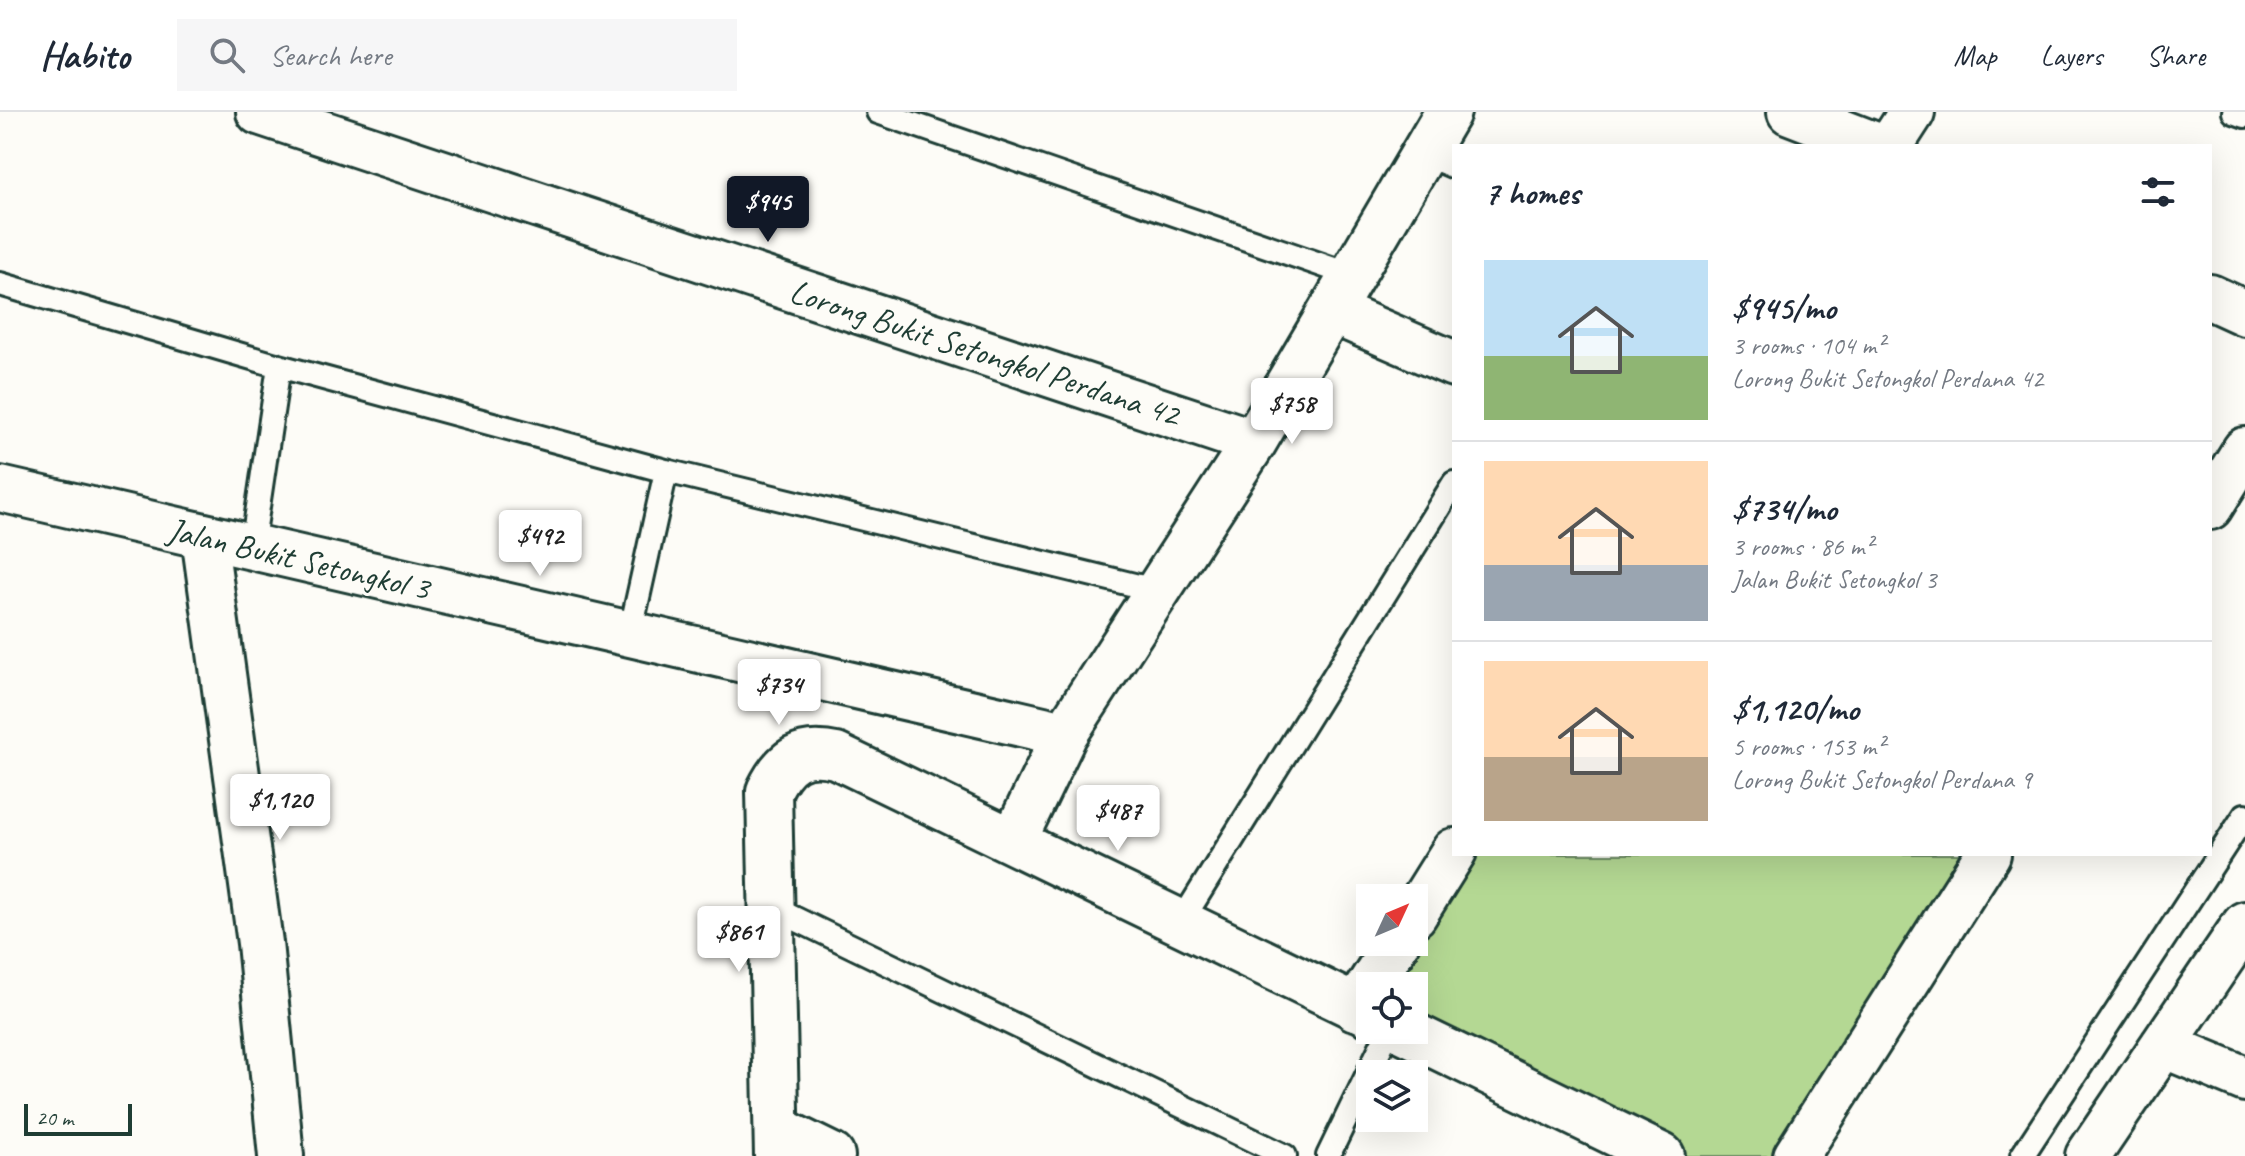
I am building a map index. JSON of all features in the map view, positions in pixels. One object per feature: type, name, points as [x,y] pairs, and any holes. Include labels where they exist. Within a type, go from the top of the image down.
[{"type":"street","name":"Lorong Bukit Setongkol Perdana 42","points":[[259,112],[359,126],[1254,442]]},
{"type":"street","points":[[1790,112],[1873,144]]},
{"type":"street","points":[[1891,144],[1912,112]]},
{"type":"street","points":[[1014,840],[1065,734],[1254,442],[1440,132]]},
{"type":"street","points":[[1341,293],[1452,363]]},
{"type":"street","points":[[2212,298],[2245,313]]},
{"type":"street","points":[[2213,498],[2245,450]]},
{"type":"street","name":"Jalan Bukit Setongkol 3","points":[[0,489],[1065,734]]},
{"type":"street","points":[[204,536],[260,943],[281,1156]]},
{"type":"street","points":[[832,1156],[777,1143],[769,791],[780,769],[795,757],[814,751],[836,756],[1014,840],[1356,1010]]},
{"type":"street","points":[[1428,893],[1452,854]]},
{"type":"street","points":[[1796,1156],[1987,856]]},
{"type":"street","points":[[2088,1156],[2245,924]]},
{"type":"street","points":[[1428,1042],[1662,1156]]},
{"type":"street","points":[[2163,1045],[2245,1079]]},
{"type":"lane","points":[[878,112],[1341,293]]},
{"type":"lane","points":[[2234,112],[2245,116]]},
{"type":"lane","points":[[0,284],[279,366],[666,471],[1159,591]]},
{"type":"lane","points":[[252,547],[279,366]]},
{"type":"lane","points":[[630,634],[666,471]]},
{"type":"lane","points":[[1181,922],[1452,486]]},
{"type":"lane","points":[[2215,851],[2245,815]]},
{"type":"lane","points":[[2022,1156],[2212,856]]},
{"type":"lane","points":[[771,907],[1285,1156]]},
{"type":"lane","points":[[1328,1156],[1363,1044]]},
{"type":"green space","points":[[1475,856],[2008,856],[1818,1156],[1642,1156],[1428,1038],[1428,972],[1400,972],[1410,956],[1428,956],[1428,929]]}]
